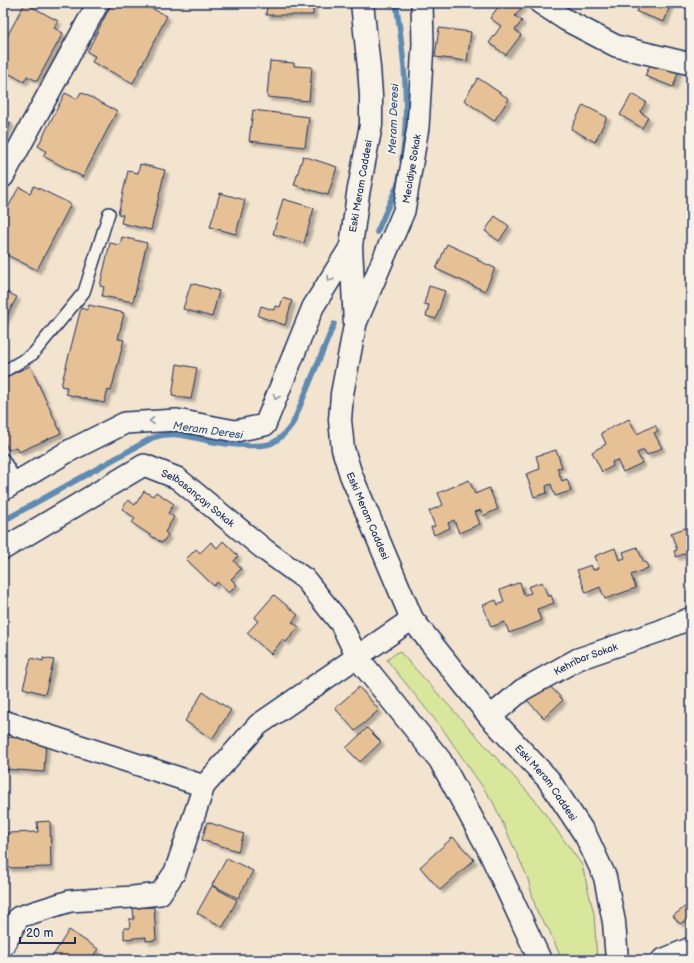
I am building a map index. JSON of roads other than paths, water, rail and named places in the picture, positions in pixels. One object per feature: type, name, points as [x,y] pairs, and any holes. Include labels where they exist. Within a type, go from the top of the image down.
[{"type":"street","points":[[3,177],[98,3]]},
{"type":"street","name":"Eski Meram Caddesi","points":[[362,3],[369,68],[371,125],[350,246],[355,325],[342,394],[340,420],[343,448],[351,475],[412,619],[490,717],[548,780],[586,836],[605,877],[614,922],[617,960]]},
{"type":"street","name":"Mecidiye Sokak","points":[[355,325],[404,211],[418,127],[423,44],[422,3]]},
{"type":"street","points":[[540,3],[566,20],[616,46],[691,64]]},
{"type":"street","points":[[10,486],[70,451],[126,423],[177,420],[235,431],[265,424],[313,307],[350,246]]},
{"type":"street","name":"Selbasançayı Sokak","points":[[3,549],[144,465],[177,478],[265,550],[305,579],[341,624],[357,657]]},
{"type":"street","name":"Kehribar Sokak","points":[[490,717],[522,690],[578,659],[660,631],[691,618]]},
{"type":"street","points":[[5,939],[19,917],[70,901],[133,898],[160,894],[175,872],[204,786],[258,725],[412,619]]},
{"type":"street","points":[[357,657],[440,760],[487,846],[540,960]]},
{"type":"street","points":[[3,721],[204,786]]},
{"type":"street","points":[[662,960],[691,948]]},
{"type":"lane","points":[[3,372],[33,354],[84,292],[108,213]]},
{"type":"lane","points":[[3,459],[10,486]]},
{"type":"waterway","name":"Meram Deresi","points":[[396,3],[404,61],[406,101],[406,121],[402,160]]},
{"type":"waterway","name":"Meram Deresi","points":[[377,232],[399,181],[400,174]]},
{"type":"waterway","name":"Meram Deresi","points":[[3,521],[152,438],[179,435],[212,442],[252,446],[266,445],[277,441],[293,423],[334,324]]}]
